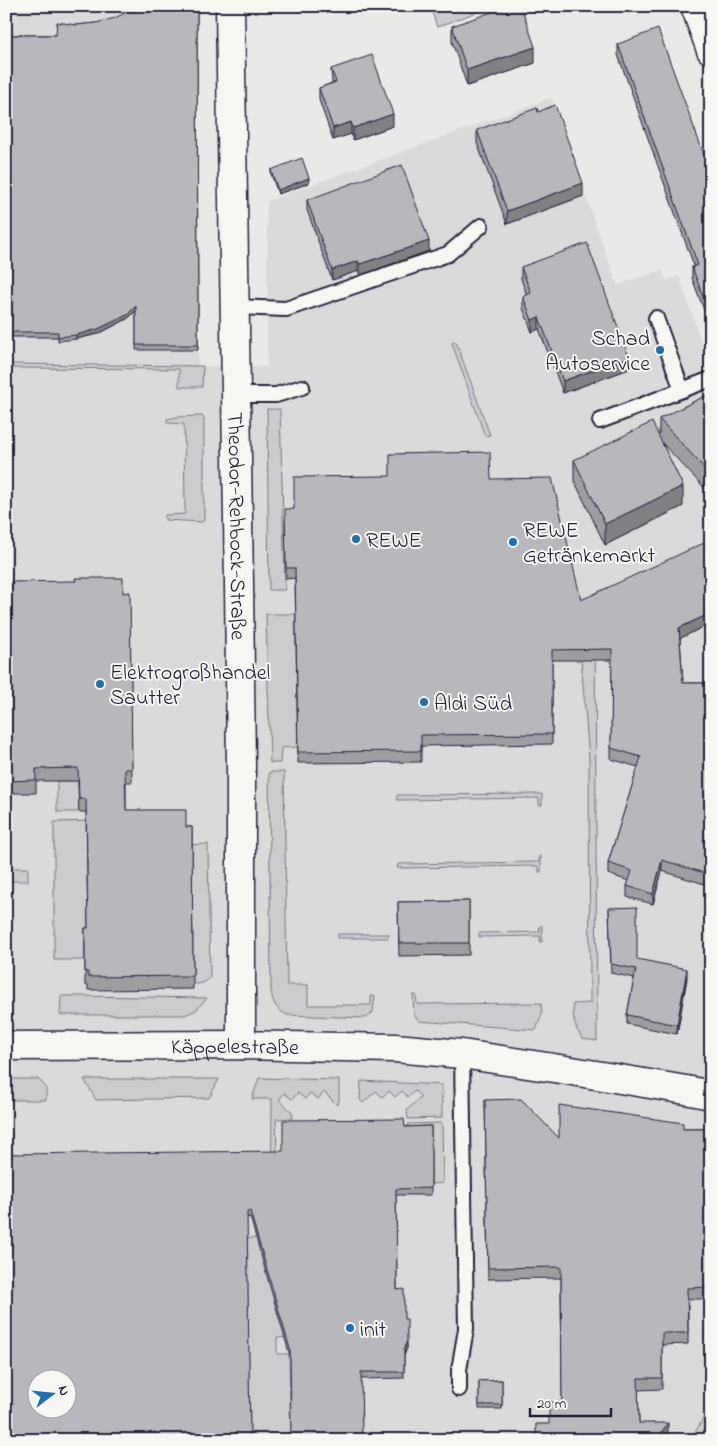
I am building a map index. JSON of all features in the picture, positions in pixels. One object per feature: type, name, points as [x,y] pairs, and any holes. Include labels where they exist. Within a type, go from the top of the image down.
[{"type":"street","name":"Theodor-Rehbock-Straße","points":[[230,6],[241,768],[241,1045]]},
{"type":"street","points":[[695,6],[711,50]]},
{"type":"street","name":"Käppelestraße","points":[[6,1046],[241,1045],[395,1048],[462,1054],[560,1068],[711,1095]]},
{"type":"lane","points":[[234,307],[286,309],[448,254],[481,226]]},
{"type":"lane","points":[[656,318],[682,390]]},
{"type":"lane","points":[[600,421],[711,379]]},
{"type":"lane","points":[[236,396],[276,395],[302,387]]},
{"type":"lane","points":[[459,1389],[459,1370],[466,1329],[462,1054]]},
{"type":"shaded area","points":[[6,6],[197,6],[198,366],[267,367],[267,201],[551,98],[617,285],[662,270],[666,281],[679,276],[711,370],[711,1406],[690,1440],[6,1440]]},
{"type":"shaded area","points":[[430,6],[493,6],[437,27]]},
{"type":"shaded area","points":[[456,342],[490,435],[485,436],[452,343]]},
{"type":"shaded area","points":[[6,364],[203,366],[202,387],[179,387],[179,369],[6,368]]},
{"type":"shaded area","points":[[267,409],[280,409],[285,590],[269,590]]},
{"type":"shaded area","points":[[202,416],[204,418],[204,520],[202,522],[165,520],[165,515],[185,514],[184,424],[167,423],[167,419]]},
{"type":"shaded area","points":[[595,611],[597,1041],[583,1039],[580,1035],[576,1027],[573,1009],[573,1004],[590,1003],[589,758],[580,624],[297,747],[281,748],[280,763],[270,763],[266,614],[439,614]]},
{"type":"shaded area","points":[[269,772],[284,772],[287,985],[308,985],[308,1005],[371,1005],[371,996],[375,996],[373,1012],[367,1018],[287,1015],[280,1011],[274,1003],[271,991]]},
{"type":"shaded area","points":[[57,781],[78,781],[79,812],[57,812]]},
{"type":"shaded area","points":[[542,794],[542,805],[539,805],[539,798],[397,800],[397,795]]},
{"type":"shaded area","points":[[131,820],[93,941],[85,941],[85,960],[54,960],[54,822]]},
{"type":"shaded area","points":[[208,844],[210,978],[202,983],[188,984],[186,845]]},
{"type":"shaded area","points":[[539,856],[541,856],[541,872],[539,872],[538,866],[397,868],[398,864],[539,862]]},
{"type":"shaded area","points":[[6,868],[28,868],[28,881],[6,881]]},
{"type":"shaded area","points":[[540,926],[542,926],[542,942],[540,942],[540,936],[479,937],[479,933],[539,932]]},
{"type":"shaded area","points":[[338,934],[389,934],[388,938],[338,938]]},
{"type":"shaded area","points":[[413,995],[416,995],[417,1004],[541,1003],[542,1014],[536,1030],[419,1021],[414,1015]]},
{"type":"shaded area","points":[[61,996],[207,998],[196,1010],[185,1015],[60,1015]]},
{"type":"shaded area","points":[[259,1078],[339,1080],[339,1101],[337,1105],[324,1092],[318,1099],[310,1093],[305,1099],[298,1093],[292,1099],[284,1093],[279,1100],[292,1112],[293,1118],[276,1119],[289,1337],[277,1338],[277,1354],[289,1354],[291,1440],[250,1440],[247,1238],[271,1238],[272,1099],[252,1099]]},
{"type":"shaded area","points":[[6,1079],[38,1079],[46,1087],[46,1100],[6,1100]]},
{"type":"shaded area","points":[[84,1079],[219,1079],[209,1098],[96,1100]]},
{"type":"shaded area","points":[[361,1081],[442,1085],[442,1118],[408,1119],[407,1110],[421,1097],[415,1091],[408,1097],[402,1091],[395,1097],[389,1091],[382,1097],[376,1091],[363,1103],[360,1100]]},
{"type":"shaded area","points":[[442,1123],[443,1183],[431,1184],[430,1133],[408,1133],[408,1124]]},
{"type":"shaded area","points":[[711,1406],[711,1436],[708,1440],[690,1440]]},
{"type":"building","points":[[135,6],[197,6],[198,345],[136,345],[136,306],[127,315],[98,329],[76,335],[58,337],[58,332],[6,332],[6,35],[56,35],[57,22],[76,25],[96,23],[115,18]]},
{"type":"building","points":[[509,6],[521,6],[535,47],[467,70],[452,26]]},
{"type":"building","points":[[658,29],[711,174],[711,318],[692,267],[698,265],[618,44]]},
{"type":"building","points":[[372,55],[393,114],[353,128],[351,122],[333,128],[319,88],[336,82],[331,69]]},
{"type":"building","points":[[555,105],[583,183],[507,211],[477,130],[537,108],[538,112]]},
{"type":"building","points":[[302,158],[309,178],[278,190],[271,170]]},
{"type":"building","points":[[402,165],[429,241],[360,264],[358,261],[332,270],[307,200]]},
{"type":"building","points":[[587,243],[629,357],[563,381],[539,317],[532,320],[523,296],[531,293],[521,267]]},
{"type":"building","points":[[711,393],[711,475],[659,419]]},
{"type":"building","points":[[652,422],[683,486],[605,524],[574,460]]},
{"type":"building","points":[[490,452],[491,479],[552,478],[581,600],[706,542],[711,552],[711,613],[679,628],[683,683],[711,683],[711,875],[662,860],[653,894],[627,886],[632,871],[608,863],[641,757],[611,748],[612,649],[552,650],[552,734],[421,735],[421,751],[298,752],[295,568],[286,568],[285,509],[294,509],[294,477],[390,476],[390,454]]},
{"type":"building","points":[[75,578],[123,578],[123,593],[130,592],[132,769],[125,769],[126,810],[186,810],[186,827],[192,827],[193,976],[88,977],[88,972],[85,972],[85,928],[88,928],[86,799],[79,799],[78,768],[36,769],[36,780],[6,781],[7,582],[76,581]]},
{"type":"building","points":[[469,901],[469,943],[399,943],[398,902]]},
{"type":"building","points":[[637,907],[637,959],[687,969],[677,1025],[627,1015],[636,969],[611,964],[609,908]]},
{"type":"building","points":[[521,1099],[559,1138],[559,1105],[683,1123],[683,1129],[711,1129],[711,1287],[687,1288],[688,1333],[662,1333],[662,1378],[638,1378],[639,1423],[668,1423],[656,1440],[536,1440],[536,1424],[549,1424],[549,1402],[562,1402],[561,1267],[488,1268],[485,1100]]},
{"type":"building","points":[[404,1119],[405,1127],[431,1126],[431,1188],[396,1189],[397,1290],[404,1289],[404,1319],[407,1319],[404,1372],[361,1372],[362,1440],[291,1440],[290,1349],[250,1211],[247,1211],[250,1440],[6,1440],[6,1154],[283,1151],[283,1120]]},
{"type":"building","points":[[502,1380],[502,1405],[479,1405],[479,1381]]},
{"type":"place","name":"Schad Autoservice","points":[[660,350]]},
{"type":"place","name":"REWE","points":[[356,539]]},
{"type":"place","name":"REWE Getränkemarkt","points":[[513,542]]},
{"type":"place","name":"Elektrogroßhandel Sautter","points":[[100,684]]},
{"type":"place","name":"Aldi Süd","points":[[424,702]]},
{"type":"place","name":"init","points":[[350,1328]]}]
